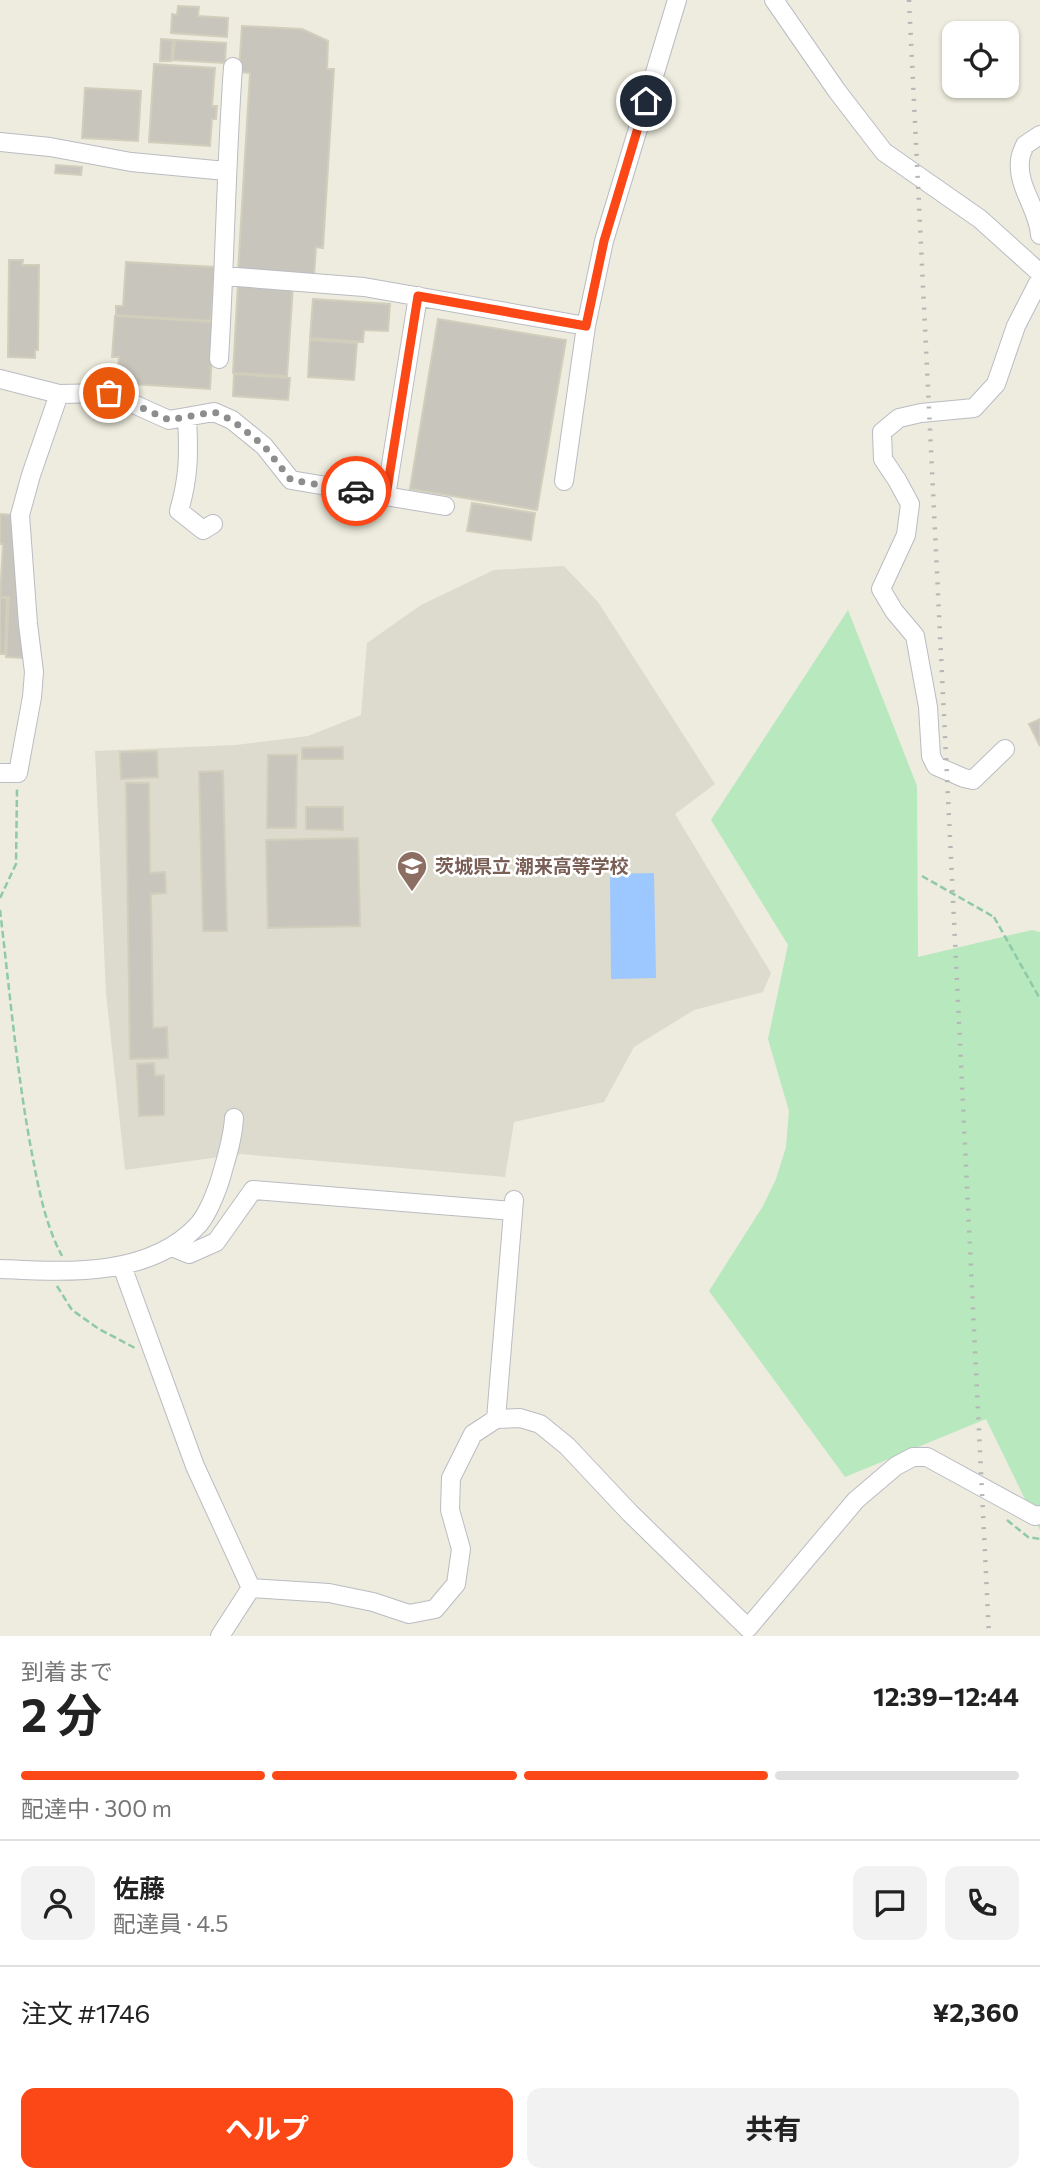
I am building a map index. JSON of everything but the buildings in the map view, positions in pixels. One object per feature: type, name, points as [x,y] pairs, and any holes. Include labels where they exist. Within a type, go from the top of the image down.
[{"type":"street","points":[[564,481],[586,326],[604,241],[677,0]]},
{"type":"street","points":[[774,0],[837,91],[884,152],[980,219],[1040,273]]},
{"type":"street","points":[[219,359],[233,67]]},
{"type":"street","points":[[1040,135],[1025,145],[1019,162],[1024,190],[1040,224],[1040,235]]},
{"type":"street","points":[[0,142],[50,147],[131,162],[226,171]]},
{"type":"street","points":[[224,276],[364,287],[586,326]]},
{"type":"street","points":[[1004,749],[973,780],[936,766],[931,756],[928,707],[915,636],[894,611],[881,589],[906,535],[909,504],[883,459],[882,432],[900,418],[921,413],[974,408],[996,384],[1016,326],[1040,279]]},
{"type":"street","points":[[386,496],[418,296]]},
{"type":"street","points":[[0,379],[59,394],[109,393],[169,420],[214,412],[232,420],[264,446],[291,480],[445,506]]},
{"type":"street","points":[[9,773],[32,697],[34,672],[20,515],[59,394]]},
{"type":"street","points":[[187,418],[187,485],[179,511],[202,530],[213,524]]},
{"type":"street","points":[[0,1269],[70,1271],[122,1266],[172,1247],[200,1223],[219,1186],[233,1135],[234,1118]]},
{"type":"street","points":[[172,1247],[189,1254],[216,1242],[253,1190],[513,1206],[496,1419]]},
{"type":"street","points":[[122,1266],[195,1466],[251,1588]]},
{"type":"street","points":[[251,1588],[329,1593],[373,1602],[409,1614],[435,1609],[456,1584],[461,1549],[450,1510],[451,1478],[473,1434],[496,1419],[520,1418],[540,1424],[567,1446],[630,1513],[748,1629],[856,1500],[896,1466],[913,1457],[928,1457],[1035,1516],[1040,1515]]},
{"type":"street","points":[[220,1636],[251,1588]]},
{"type":"path","points":[[0,898],[16,864],[9,773]]},
{"type":"path","points":[[922,876],[994,917],[1040,999]]},
{"type":"path","points":[[0,910],[25,1119],[37,1181],[53,1239],[70,1271]]},
{"type":"path","points":[[47,1271],[72,1310],[99,1329],[156,1359]]},
{"type":"shaded area","name":"茨城県立 潮来高等学校","points":[[564,566],[598,602],[715,784],[675,814],[771,973],[763,992],[694,1010],[634,1047],[604,1102],[514,1122],[505,1177],[241,1154],[125,1170],[106,993],[95,751],[236,745],[308,736],[361,715],[367,643],[421,605],[494,570]]},
{"type":"green space","points":[[848,610],[917,786],[918,957],[1032,930],[1040,932],[1040,1530],[986,1419],[845,1477],[709,1291],[763,1206],[776,1179],[786,1147],[789,1111],[768,1039],[788,945],[711,820]]},
{"type":"water","points":[[654,873],[656,978],[611,979],[610,874]]},
{"type":"railway","points":[[909,0],[989,1636]]},
{"type":"way so far","points":[[109,393],[169,420],[214,412],[232,420],[264,446],[291,480],[356,491]]},
{"type":"place","name":"茨城県立 潮来高等学校","points":[[412,893]]},
{"type":"route","points":[[356,491],[386,496],[418,296],[586,326],[604,241],[646,101]]}]
